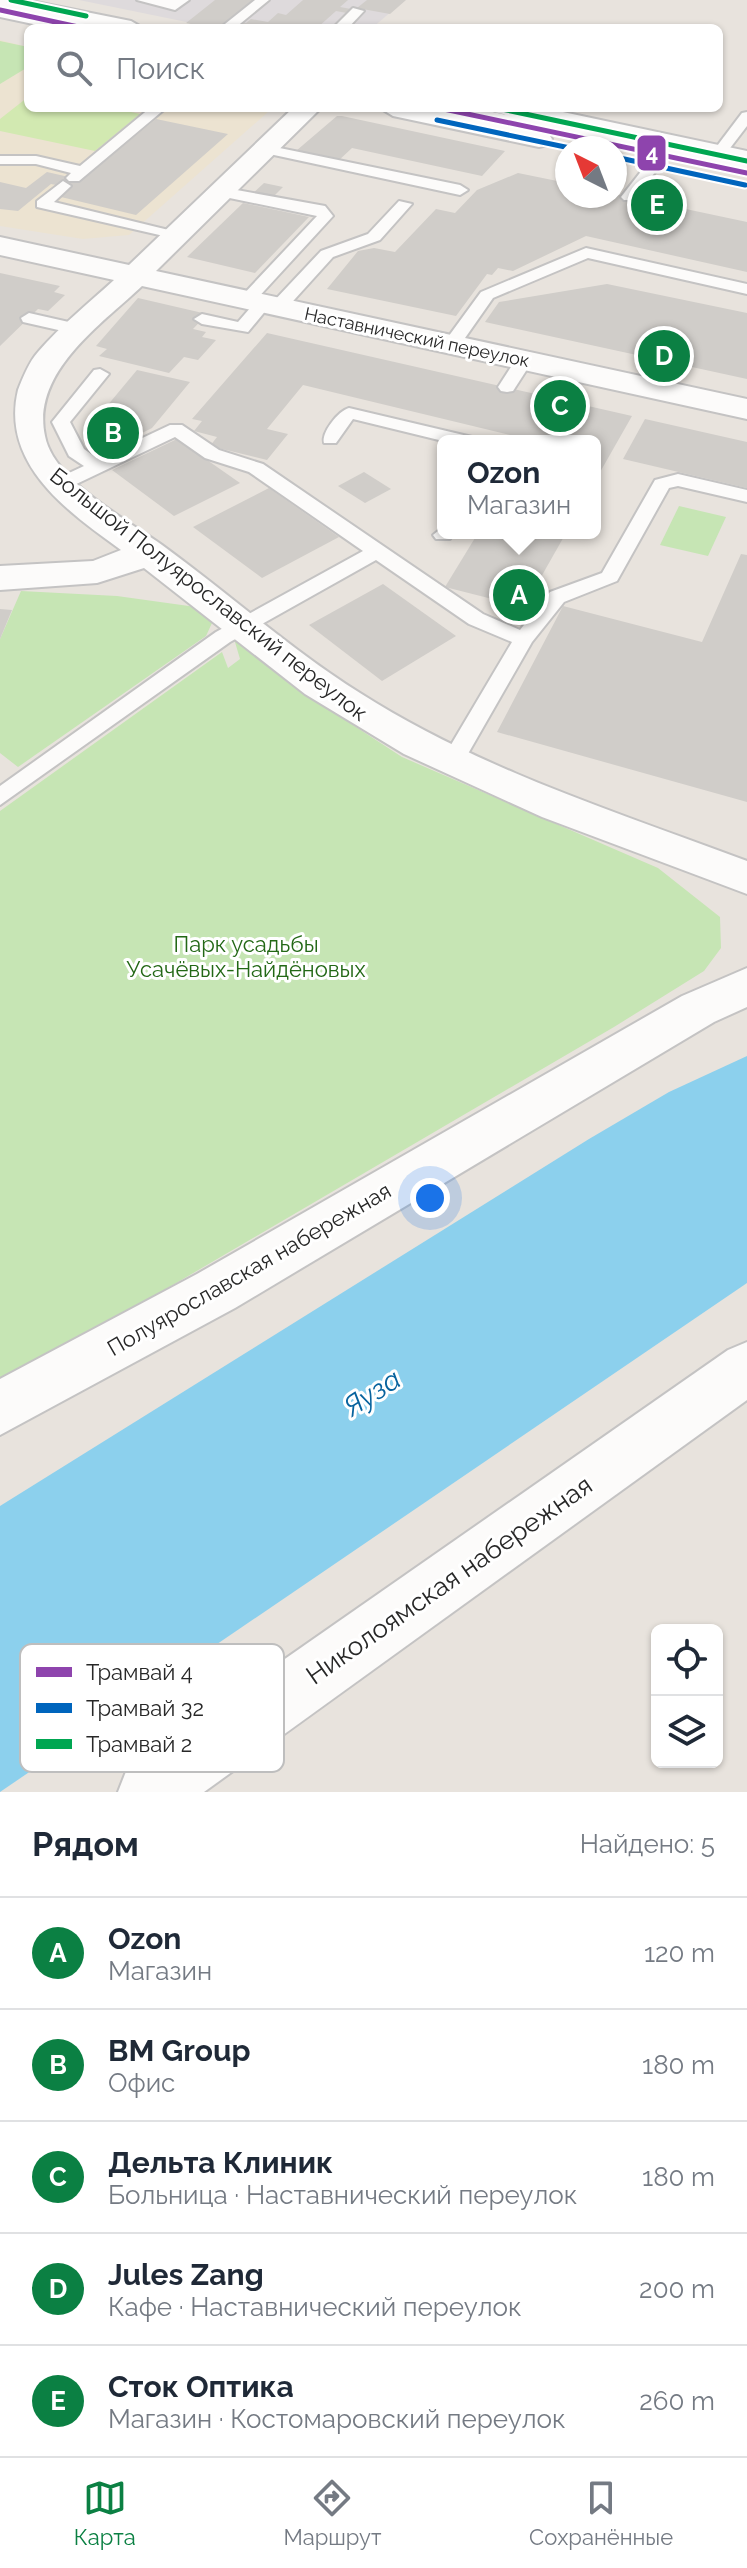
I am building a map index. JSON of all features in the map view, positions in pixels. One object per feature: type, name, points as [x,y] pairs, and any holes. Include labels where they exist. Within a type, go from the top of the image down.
[{"type":"street","points":[[0,2],[111,24]]},
{"type":"street","points":[[0,24],[24,29]]},
{"type":"street","name":"Большой Полуярославский переулок","points":[[304,112],[76,329],[49,359],[28,395],[27,426],[37,460],[61,484],[149,553],[372,719],[453,760],[631,837],[681,853]]},
{"type":"street","points":[[412,112],[555,142]]},
{"type":"street","points":[[526,112],[747,159]]},
{"type":"street","points":[[627,157],[747,183]]},
{"type":"street","name":"Наставнический переулок","points":[[0,246],[747,409]]},
{"type":"street","points":[[0,578],[97,572],[149,553]]},
{"type":"street","points":[[681,853],[747,878]]},
{"type":"street","points":[[681,853],[732,884],[747,898]]},
{"type":"street","name":"Полуярославская набережная","points":[[0,1408],[216,1291],[743,985]]},
{"type":"street","name":"Николоямская набережная","points":[[284,1697],[747,1368]]},
{"type":"street","name":"Николоямская набережная","points":[[150,1792],[178,1772]]},
{"type":"lane","points":[[143,0],[175,6],[183,0]]},
{"type":"lane","points":[[232,24],[263,0]]},
{"type":"lane","points":[[343,24],[357,6]]},
{"type":"lane","points":[[0,13],[52,24]]},
{"type":"lane","points":[[154,112],[42,204],[177,234]]},
{"type":"lane","points":[[473,112],[747,170]]},
{"type":"lane","points":[[719,153],[747,116]]},
{"type":"lane","points":[[265,149],[460,190]]},
{"type":"lane","points":[[0,160],[36,160],[73,178]]},
{"type":"lane","points":[[629,197],[655,163]]},
{"type":"lane","points":[[202,319],[242,328],[325,216],[320,209],[220,192]]},
{"type":"lane","points":[[263,303],[327,254],[374,237],[404,204]]},
{"type":"lane","points":[[452,344],[487,295],[586,253],[597,238]]},
{"type":"lane","points":[[586,253],[747,289]]},
{"type":"lane","points":[[29,318],[76,329]]},
{"type":"lane","points":[[507,387],[524,360]]},
{"type":"lane","points":[[97,467],[76,452],[61,422],[100,374]]},
{"type":"lane","points":[[330,439],[349,413],[467,435]]},
{"type":"lane","points":[[61,484],[176,429],[212,454],[256,468],[476,619],[524,639]]},
{"type":"lane","points":[[453,760],[524,639],[557,597],[610,577],[662,484],[678,480],[747,496]]},
{"type":"lane","points":[[0,797],[244,626],[377,551]]},
{"type":"shaded area","points":[[79,0],[405,0],[377,24],[196,24]]},
{"type":"shaded area","points":[[0,40],[24,46],[24,112],[268,112],[129,235],[83,239],[0,226]]},
{"type":"green space","points":[[0,41],[24,46],[24,69],[0,84]]},
{"type":"green space","points":[[24,100],[24,112],[140,114],[95,151],[0,131],[0,119]]},
{"type":"green space","points":[[679,506],[726,517],[708,556],[660,545]]},
{"type":"green space","points":[[21,591],[117,596],[196,607],[212,623],[206,636],[18,767],[0,753],[0,639]]},
{"type":"green space","name":"Парк усадьбы Усачёвых-Найдёновых","points":[[241,639],[287,682],[402,757],[658,868],[720,917],[721,948],[704,971],[614,1027],[0,1386],[0,811],[222,652],[228,668],[240,659],[235,642]]},
{"type":"water","name":"Яуза","points":[[747,1056],[747,1283],[217,1644],[20,1644],[20,1772],[29,1772],[0,1792],[0,1506],[669,1092]]},
{"type":"building","points":[[215,0],[253,0],[229,19],[246,23],[251,19],[268,22],[278,13],[286,15],[303,0],[348,0],[340,7],[351,9],[347,13],[336,11],[321,24],[186,23]]},
{"type":"building","points":[[367,0],[406,0],[390,14],[357,8]]},
{"type":"building","points":[[337,116],[505,151],[482,176],[352,148],[338,161],[296,151]]},
{"type":"building","points":[[156,119],[228,134],[136,215],[61,197],[71,188],[51,184],[18,211],[0,209],[0,182],[26,188],[47,172],[82,180]]},
{"type":"building","points":[[518,173],[555,181],[555,208],[627,208],[627,197],[747,222],[747,272],[586,236],[513,271],[498,268],[492,275],[487,274],[456,316],[327,289],[358,251],[374,248],[395,252],[436,209],[455,213],[477,190]]},
{"type":"building","points":[[264,183],[283,187],[272,198],[252,194]]},
{"type":"building","points":[[243,203],[309,217],[255,273],[187,257]]},
{"type":"building","points":[[0,273],[60,286],[54,292],[65,295],[48,311],[38,309],[0,346]]},
{"type":"building","points":[[607,284],[747,313],[747,379],[485,322],[499,302]]},
{"type":"building","points":[[138,298],[207,314],[193,329],[206,332],[202,337],[216,340],[198,360],[184,357],[169,373],[99,356],[107,349],[96,346]]},
{"type":"building","points":[[267,333],[632,416],[601,470],[601,435],[510,435],[303,385],[267,429],[288,434],[267,460],[210,446],[217,437],[194,431],[202,421],[192,419]]},
{"type":"building","points":[[137,370],[190,382],[152,428],[106,451],[96,445],[103,433],[87,430]]},
{"type":"building","points":[[645,419],[747,442],[747,488],[623,459]]},
{"type":"building","points":[[177,439],[240,483],[174,516],[112,470]]},
{"type":"building","points":[[364,472],[391,489],[365,503],[338,486]]},
{"type":"building","points":[[269,488],[339,537],[262,578],[193,527]]},
{"type":"building","points":[[474,539],[563,539],[524,607],[445,587]]},
{"type":"building","points":[[741,554],[747,555],[747,802],[497,732],[563,606],[702,642]]},
{"type":"building","points":[[383,584],[456,636],[382,681],[309,625]]},
{"type":"building","points":[[0,609],[12,610],[0,639]]},
{"type":"tram line","name":"2","points":[[11,0],[86,16]]},
{"type":"tram line","name":"4","points":[[0,10],[65,24]]},
{"type":"tram line","name":"4","points":[[458,112],[747,173]]},
{"type":"tram line","name":"2","points":[[516,112],[747,161]]},
{"type":"tram line","name":"32","points":[[437,120],[555,145]]},
{"type":"tram line","name":"32","points":[[627,160],[745,185]]},
{"type":"place","name":"Сток Оптика","points":[[657,205]]},
{"type":"place","name":"Jules Zang","points":[[664,356]]},
{"type":"place","name":"Дельта Клиник","points":[[560,406]]},
{"type":"place","name":"BM Group","points":[[113,433]]},
{"type":"place","name":"Ozon","points":[[519,595]]}]
